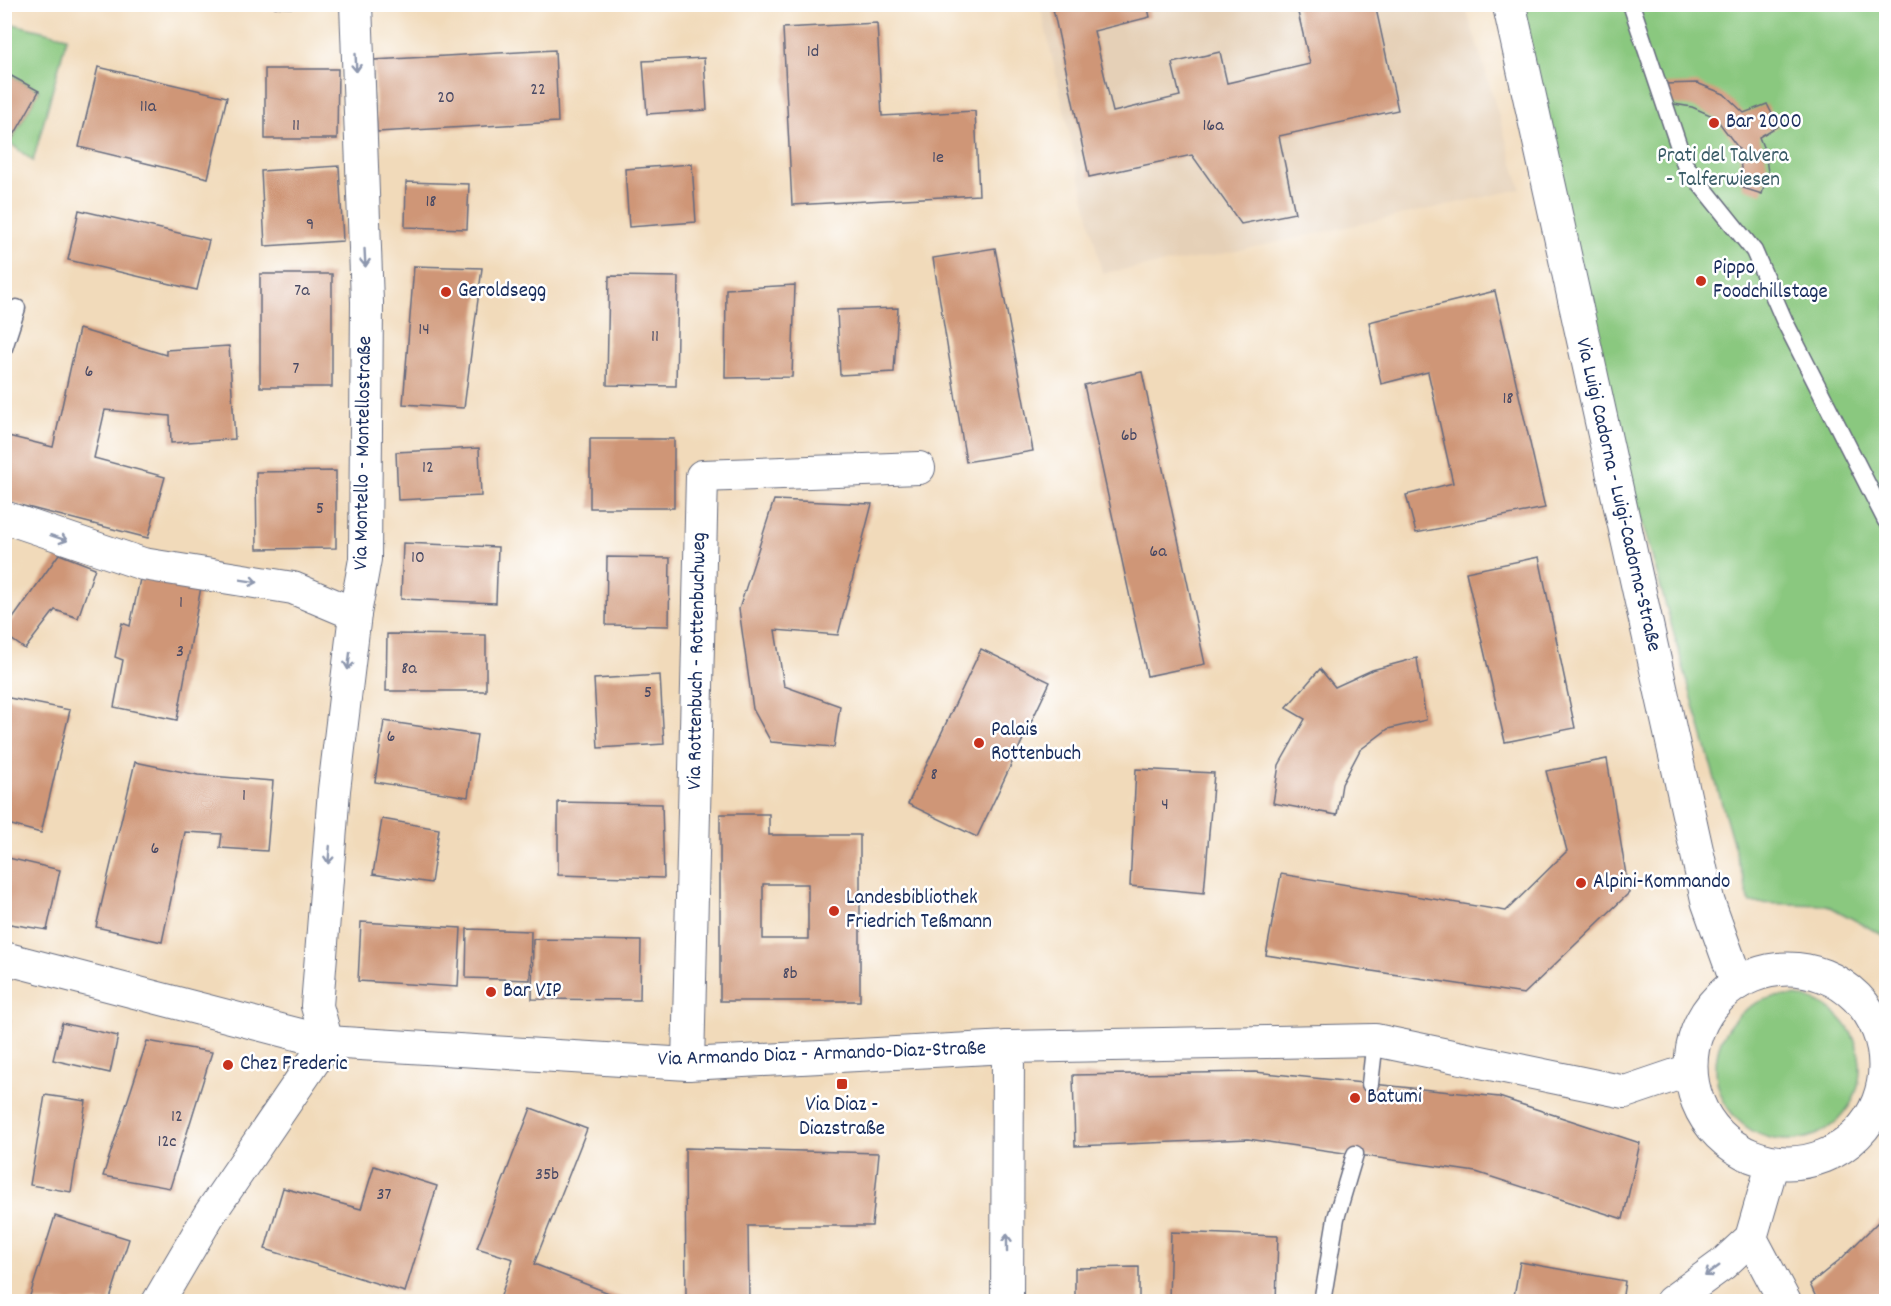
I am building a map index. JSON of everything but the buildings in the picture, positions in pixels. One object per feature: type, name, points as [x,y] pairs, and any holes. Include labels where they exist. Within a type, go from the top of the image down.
[{"type":"main road","name":"Via Luigi Cadorna - Luigi-Cadorna-Straße","points":[[1509,4],[1708,902],[1737,983]]},
{"type":"main road","points":[[1797,969],[1834,980],[1858,999],[1872,1017],[1881,1038],[1886,1066],[1880,1118],[1827,1156],[1803,1162],[1773,1162],[1739,1150],[1713,1129],[1695,1098],[1690,1070],[1698,1028],[1711,1006],[1737,983],[1764,971],[1797,969]]},
{"type":"street","name":"Via Montello - Montellostraße","points":[[327,1042],[317,1006],[334,790],[354,614],[365,559],[367,314],[356,4]]},
{"type":"street","name":"Via Rottenbuch - Rottenbuchweg","points":[[688,1064],[702,476],[920,468]]},
{"type":"street","points":[[4,517],[142,564],[293,588],[354,614]]},
{"type":"street","name":"Via Armando Diaz - Armando-Diaz-Straße","points":[[4,958],[327,1042],[688,1064],[1008,1047],[1375,1040],[1625,1092],[1690,1070]]},
{"type":"street","points":[[158,1302],[209,1215],[327,1042]]},
{"type":"street","points":[[1007,1302],[1008,1047]]},
{"type":"street","points":[[1671,1302],[1723,1264],[1751,1238],[1773,1162]]},
{"type":"street","points":[[1751,1238],[1785,1302]]},
{"type":"lane","points":[[1631,4],[1685,165],[1754,251],[1784,320],[1887,521]]},
{"type":"lane","points":[[4,348],[17,308]]},
{"type":"lane","points":[[1370,1084],[1375,1040]]},
{"type":"lane","points":[[1322,1302],[1336,1218],[1355,1154]]},
{"type":"shaded area","points":[[1040,5],[1465,5],[1521,189],[1213,256],[1102,273]]},
{"type":"green space","name":"Prati del Talvera - Talferwiesen","points":[[1517,5],[1886,5],[1886,937],[1827,905],[1750,903],[1606,394]]},
{"type":"green space","points":[[5,22],[67,37],[33,161],[10,143],[39,91],[5,72]]},
{"type":"green space","points":[[1788,996],[1816,1001],[1839,1017],[1855,1040],[1860,1068],[1855,1096],[1839,1119],[1816,1135],[1788,1140],[1760,1135],[1737,1119],[1721,1096],[1716,1068],[1721,1040],[1737,1017],[1760,1001]]},
{"type":"place","name":"Bar 2000","points":[[1714,123]]},
{"type":"place","name":"Pippo Foodchillstage","points":[[1701,281]]},
{"type":"place","name":"Geroldsegg","points":[[446,292]]},
{"type":"place","name":"Palais Rottenbuch","points":[[979,743]]},
{"type":"place","name":"Alpini-Kommando","points":[[1581,883]]},
{"type":"place","name":"Landesbibliothek Friedrich Teßmann","points":[[834,911]]},
{"type":"place","name":"Bar VIP","points":[[491,992]]},
{"type":"place","name":"Chez Frederic","points":[[228,1065]]},
{"type":"place","name":"Via Diaz - Diazstraße","points":[[842,1084]]},
{"type":"place","name":"Batumi","points":[[1355,1098]]}]
